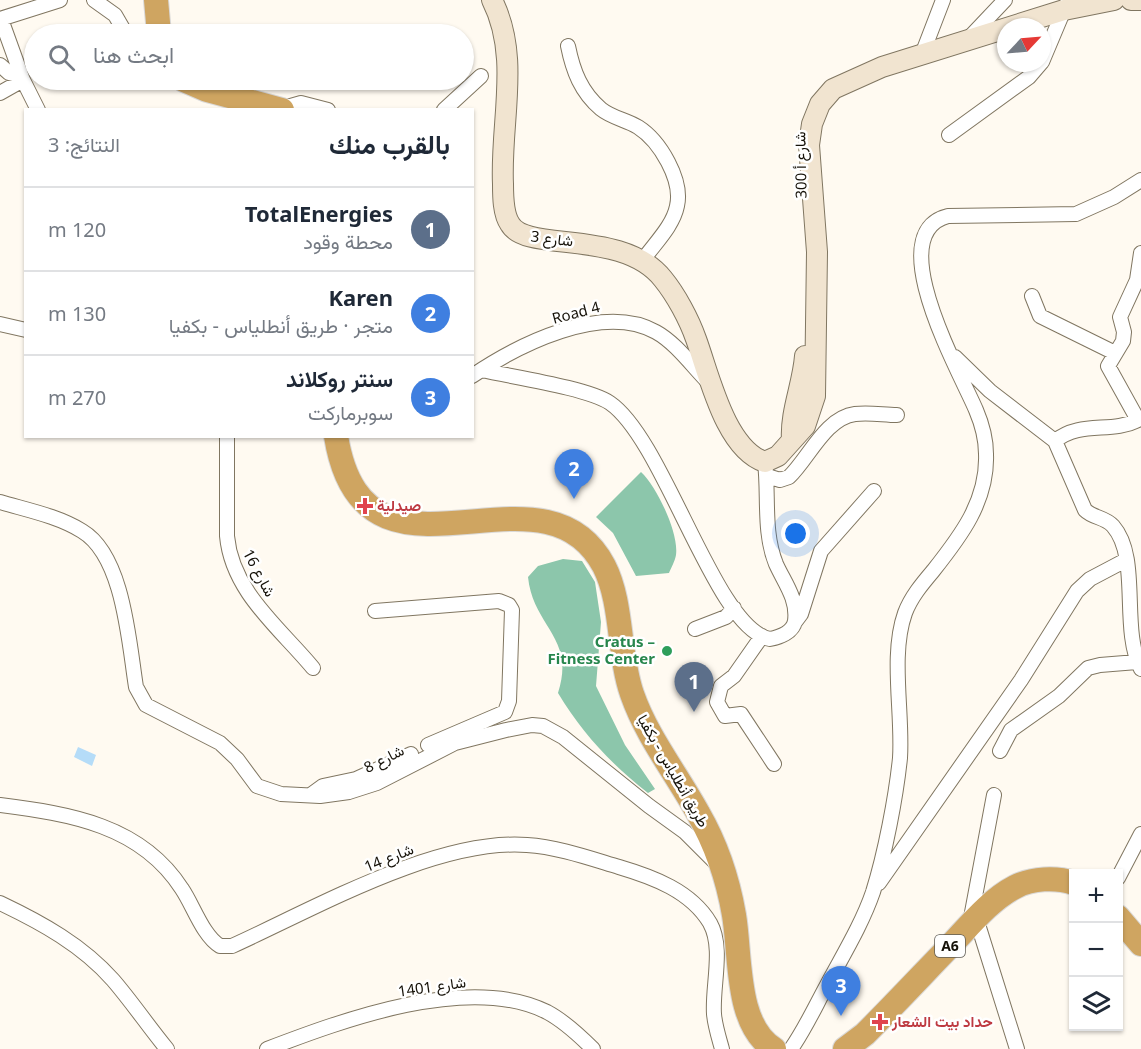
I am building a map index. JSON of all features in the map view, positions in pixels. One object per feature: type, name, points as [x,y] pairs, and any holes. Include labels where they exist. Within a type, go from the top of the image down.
[{"type":"highway","points":[[156,0],[158,24]]},
{"type":"highway","points":[[207,90],[277,108]]},
{"type":"highway","name":"طريق أنطلياس - بكفيا","points":[[336,438],[339,458],[354,487],[370,505],[391,518],[434,526],[511,518],[535,519],[573,532],[595,552],[610,581],[624,664],[636,705],[658,747],[700,815],[723,871],[734,917],[747,1011],[756,1032],[775,1048]]},
{"type":"highway","name":"A6","points":[[845,1049],[873,1027],[973,922],[1004,894],[1021,884],[1046,880],[1069,882]]},
{"type":"highway","points":[[1123,922],[1141,944]]},
{"type":"street","points":[[24,82],[0,19],[60,0]]},
{"type":"street","points":[[94,0],[115,15],[120,24]]},
{"type":"street","name":"شارع 3","points":[[492,0],[500,17],[508,51],[502,165],[503,195],[510,225],[529,237],[610,248],[643,260],[663,278],[672,292],[695,337],[711,386]]},
{"type":"street","points":[[925,48],[943,0]]},
{"type":"street","points":[[975,31],[1005,0]]},
{"type":"street","name":"شارع أ 300","points":[[766,469],[792,440],[793,417],[803,378],[811,320],[805,245],[805,173],[797,147],[801,116],[817,88],[839,73],[1067,3],[1114,0]]},
{"type":"street","points":[[1131,0],[1141,0]]},
{"type":"street","points":[[1051,41],[1067,3]]},
{"type":"street","points":[[567,46],[572,69],[583,88],[602,109],[647,134],[673,174],[678,195],[677,206],[670,223],[643,260]]},
{"type":"street","points":[[0,65],[9,73],[22,78]]},
{"type":"street","points":[[948,135],[1029,78],[1034,72]]},
{"type":"street","points":[[474,82],[481,76]]},
{"type":"street","points":[[0,93],[22,78]]},
{"type":"street","points":[[28,90],[37,108]]},
{"type":"street","points":[[446,108],[466,90]]},
{"type":"street","points":[[284,108],[301,103],[320,108]]},
{"type":"street","points":[[872,893],[900,759],[899,643],[903,621],[918,590],[966,527],[980,499],[986,470],[982,426],[943,343],[933,314],[922,258],[922,246],[927,231],[939,218],[957,215],[1076,214],[1114,197],[1141,181]]},
{"type":"street","points":[[1055,441],[1069,432],[1087,426],[1119,428],[1140,419],[1108,368],[1109,361],[1124,336],[1120,317],[1137,280],[1141,253]]},
{"type":"street","points":[[1032,296],[1040,316],[1115,353]]},
{"type":"street","name":"Road 4","points":[[477,373],[498,359],[573,328],[615,321],[656,332],[711,386]]},
{"type":"street","points":[[0,324],[24,330]]},
{"type":"street","points":[[943,343],[990,391],[1055,441],[1081,505],[1089,514],[1113,526],[1126,560],[1130,588],[1131,641],[1139,666],[1100,664],[1088,669],[1059,696],[1011,730],[1000,751]]},
{"type":"street","points":[[477,373],[600,398],[619,410],[650,453],[704,558],[735,608],[762,636],[772,639],[791,630],[801,614],[821,551],[874,491]]},
{"type":"street","points":[[711,386],[743,448],[780,480],[789,477],[829,429],[844,417],[857,413],[897,415]]},
{"type":"street","name":"شارع 16","points":[[227,438],[228,550],[236,571],[257,606],[313,668]]},
{"type":"street","points":[[766,469],[772,550],[788,584],[795,622]]},
{"type":"street","name":"شارع 8","points":[[0,502],[83,531],[99,547],[122,598],[136,687],[146,705],[220,743],[237,759],[257,786],[281,794],[332,795],[360,789],[438,750],[472,738],[532,725],[543,726],[563,737],[685,832],[723,871]]},
{"type":"street","points":[[775,1048],[852,938],[872,893],[903,845],[1021,680],[1077,591],[1090,579],[1126,560]]},
{"type":"street","points":[[312,794],[323,786],[377,770],[444,738],[499,717],[508,707],[513,616],[509,605],[499,601],[375,611]]},
{"type":"street","points":[[695,629],[726,617],[735,608]]},
{"type":"street","points":[[762,636],[734,676],[721,686],[717,702],[725,716],[741,714],[774,764]]},
{"type":"street","points":[[994,795],[973,922],[1017,1049]]},
{"type":"street","name":"شارع 14","points":[[0,806],[88,821],[137,842],[171,872],[210,935],[220,946],[232,946],[315,907],[458,850],[527,845],[586,857],[640,873],[675,890],[694,904],[711,924],[716,955],[714,1014],[722,1049]]},
{"type":"street","points":[[1123,870],[1141,834]]},
{"type":"street","points":[[884,841],[893,847],[903,845]]},
{"type":"street","points":[[0,903],[51,929],[91,959],[112,979],[167,1049]]},
{"type":"street","name":"شارع 1401","points":[[267,1049],[324,1027],[368,1014],[468,997],[502,998],[547,1012],[574,1030],[593,1049]]},
{"type":"green space","points":[[641,472],[660,499],[674,535],[676,555],[669,573],[636,576],[613,533],[596,517]]},
{"type":"green space","points":[[563,559],[582,561],[595,582],[601,622],[596,686],[625,745],[655,789],[648,793],[598,747],[558,693],[562,674],[562,658],[558,645],[531,594],[528,577],[538,566]]},
{"type":"water","points":[[78,747],[96,755],[92,766],[74,757]]},
{"type":"place","name":"Karen","points":[[574,499]]},
{"type":"place","name":"صيدلية","points":[[365,506]]},
{"type":"place","name":"Cratus – Fitness Center","points":[[667,651]]},
{"type":"place","name":"TotalEnergies","points":[[694,712]]},
{"type":"place","name":"سنتر روكلاند","points":[[841,1016]]},
{"type":"place","name":"حداد بيت الشعار","points":[[880,1022]]}]
